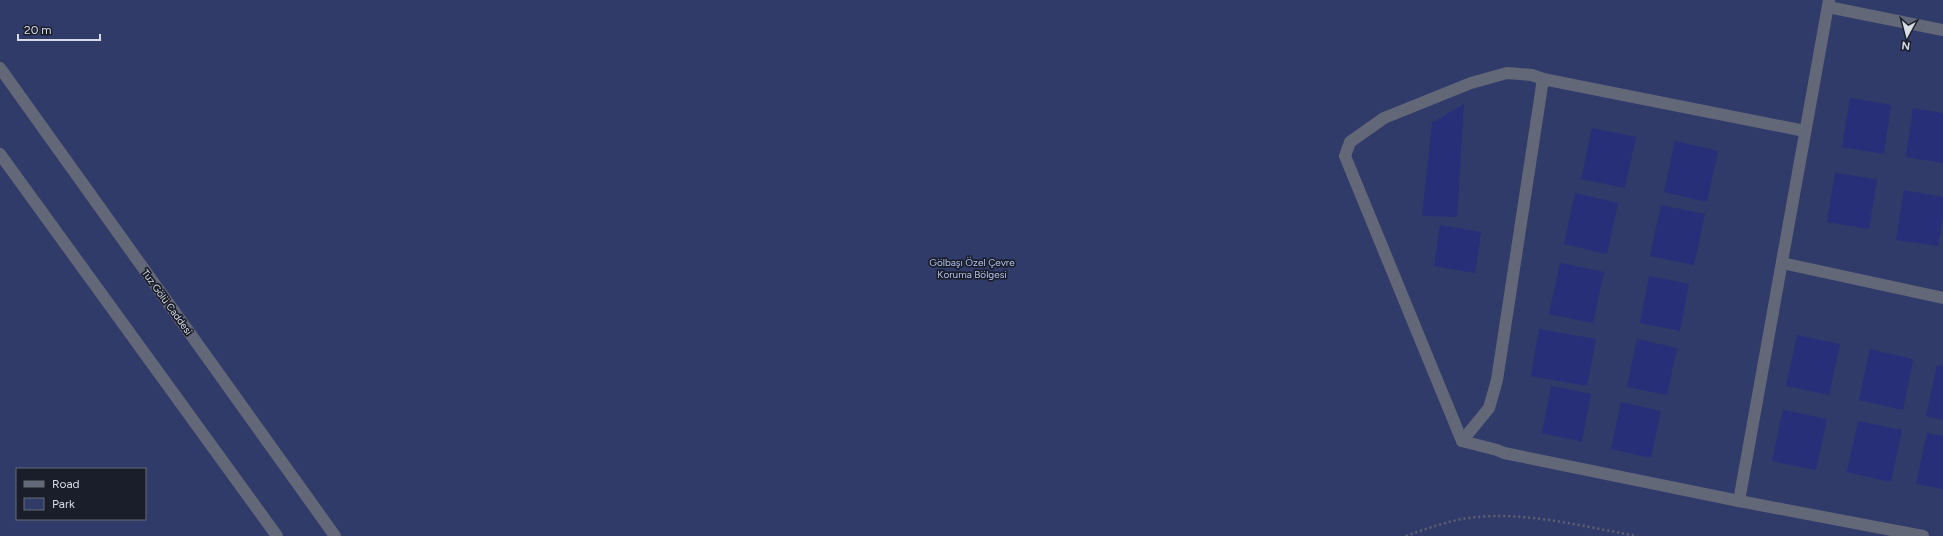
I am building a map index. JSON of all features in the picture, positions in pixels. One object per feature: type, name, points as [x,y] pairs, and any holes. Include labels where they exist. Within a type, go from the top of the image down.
[{"type":"street","points":[[1739,502],[1828,3],[1943,30]]},
{"type":"street","name":"Tuz Gölü Caddesi","points":[[0,68],[335,536]]},
{"type":"street","points":[[1462,441],[1345,156],[1350,142],[1384,118],[1471,83],[1507,73],[1532,75],[1544,79],[1805,131]]},
{"type":"street","points":[[1462,441],[1489,408],[1497,380],[1544,79]]},
{"type":"street","points":[[0,154],[277,536]]},
{"type":"street","points":[[1782,263],[1943,298]]},
{"type":"street","points":[[1462,441],[1504,453],[1739,502],[1923,536]]},
{"type":"path","points":[[1406,536],[1456,521],[1493,516],[1532,518],[1637,536]]},
{"type":"green space","name":"Gölbaşı Özel Çevre Koruma Bölgesi","points":[[0,0],[1943,0],[1943,536],[0,536]]},
{"type":"building","points":[[1850,98],[1891,105],[1884,154],[1842,147]]},
{"type":"building","points":[[1464,104],[1457,217],[1422,216],[1432,123]]},
{"type":"building","points":[[1913,108],[1943,113],[1943,163],[1906,157]]},
{"type":"building","points":[[1592,128],[1636,137],[1625,188],[1581,179]]},
{"type":"building","points":[[1675,141],[1718,151],[1707,202],[1664,192]]},
{"type":"building","points":[[1835,173],[1877,179],[1869,229],[1827,222]]},
{"type":"building","points":[[1904,190],[1943,197],[1943,216],[1938,246],[1896,240]]},
{"type":"building","points":[[1575,193],[1618,203],[1607,254],[1564,244]]},
{"type":"building","points":[[1661,205],[1705,214],[1694,265],[1650,256]]},
{"type":"building","points":[[1440,225],[1481,232],[1475,273],[1434,266]]},
{"type":"building","points":[[1560,263],[1604,272],[1593,323],[1549,314]]},
{"type":"building","points":[[1649,276],[1689,284],[1680,331],[1640,323]]},
{"type":"building","points":[[1539,329],[1596,339],[1587,386],[1531,376]]},
{"type":"building","points":[[1797,335],[1840,344],[1829,395],[1786,386]]},
{"type":"building","points":[[1637,339],[1677,348],[1667,395],[1627,387]]},
{"type":"building","points":[[1870,349],[1913,359],[1903,410],[1859,400]]},
{"type":"building","points":[[1937,365],[1943,366],[1943,420],[1926,416]]},
{"type":"building","points":[[1551,386],[1591,394],[1582,442],[1542,433]]},
{"type":"building","points":[[1621,402],[1661,411],[1651,458],[1611,449]]},
{"type":"building","points":[[1783,410],[1827,419],[1816,470],[1772,461]]},
{"type":"building","points":[[1858,421],[1902,430],[1891,482],[1847,472]]},
{"type":"building","points":[[1927,433],[1943,436],[1943,489],[1916,484]]}]
